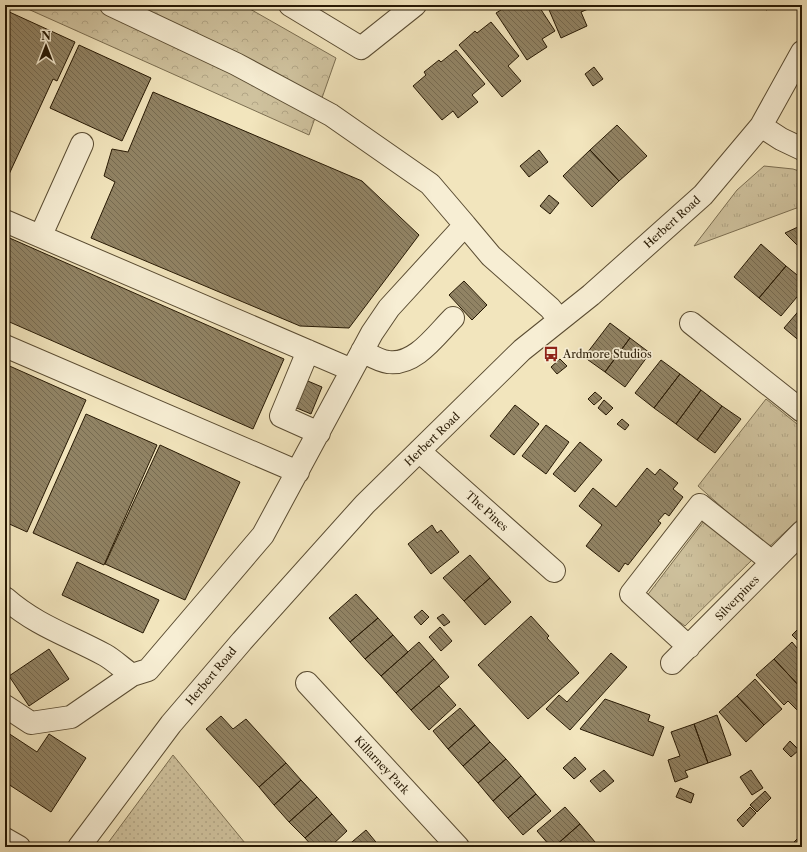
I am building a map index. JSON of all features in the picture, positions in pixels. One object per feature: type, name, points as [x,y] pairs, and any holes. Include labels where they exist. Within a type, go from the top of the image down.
[{"type":"street","points":[[112,5],[236,64],[331,115],[430,184],[491,256],[550,308],[559,319]]},
{"type":"street","points":[[290,5],[361,48],[414,5]]},
{"type":"street","name":"Herbert Road","points":[[79,847],[171,724],[236,646],[365,504],[522,350],[591,294],[703,195],[762,126],[802,52]]},
{"type":"street","points":[[762,126],[781,139],[802,149]]},
{"type":"street","points":[[41,235],[82,144]]},
{"type":"street","points":[[5,221],[41,235],[110,267],[308,351],[357,360],[399,362],[413,358],[453,318]]},
{"type":"street","points":[[5,706],[31,723],[71,717],[132,675],[148,670],[263,535],[357,360],[389,308],[465,225]]},
{"type":"street","points":[[691,323],[802,411]]},
{"type":"street","points":[[5,346],[298,472]]},
{"type":"street","points":[[308,351],[281,416],[319,433]]},
{"type":"street","name":"The Pines","points":[[419,451],[554,571]]},
{"type":"street","points":[[689,647],[631,594],[700,505],[772,562]]},
{"type":"street","name":"Silverpines","points":[[672,663],[802,532]]},
{"type":"street","points":[[5,598],[23,614],[106,656],[132,675]]},
{"type":"street","name":"Killarney Park","points":[[307,683],[458,847]]},
{"type":"street","points":[[5,839],[19,847]]},
{"type":"green space","points":[[19,5],[243,5],[336,58],[309,135]]},
{"type":"green space","points":[[764,166],[793,169],[802,172],[802,206],[694,246],[737,190]]},
{"type":"green space","points":[[766,399],[802,428],[802,516],[768,548],[698,486]]},
{"type":"green space","points":[[707,517],[756,556],[685,626],[646,597]]},
{"type":"green space","points":[[173,755],[245,843],[249,847],[105,847]]},
{"type":"building","points":[[509,5],[538,5],[555,31],[542,39],[547,47],[527,60],[496,13]]},
{"type":"building","points":[[547,5],[592,5],[593,7],[581,12],[587,26],[561,38]]},
{"type":"building","points":[[752,5],[769,5],[767,10]]},
{"type":"building","points":[[5,10],[75,42],[57,81],[53,79],[5,183]]},
{"type":"building","points":[[491,22],[519,56],[508,66],[521,81],[502,97],[459,45],[475,31],[477,33]]},
{"type":"building","points":[[79,45],[151,78],[122,141],[50,108]]},
{"type":"building","points":[[456,50],[485,84],[472,95],[478,102],[458,118],[453,111],[442,120],[413,86],[426,75],[424,72],[439,60],[441,62]]},
{"type":"building","points":[[594,67],[603,79],[593,86],[585,74]]},
{"type":"building","points":[[153,92],[362,181],[419,235],[349,328],[300,326],[91,238],[115,182],[104,176],[112,149],[128,152]]},
{"type":"building","points":[[617,125],[647,156],[619,181],[590,150]]},
{"type":"building","points":[[539,150],[548,162],[529,177],[520,166]]},
{"type":"building","points":[[590,150],[619,181],[592,207],[563,176]]},
{"type":"building","points":[[549,195],[559,203],[550,214],[540,206]]},
{"type":"building","points":[[800,226],[802,228],[802,250],[785,233]]},
{"type":"building","points":[[5,236],[284,359],[253,429],[5,320]]},
{"type":"building","points":[[761,244],[786,266],[759,298],[734,277]]},
{"type":"building","points":[[786,266],[802,279],[802,291],[781,316],[759,298]]},
{"type":"building","points":[[464,281],[487,305],[472,320],[449,295]]},
{"type":"building","points":[[802,307],[802,343],[784,328]]},
{"type":"building","points":[[610,323],[630,338],[605,372],[584,357]]},
{"type":"building","points":[[630,338],[650,353],[625,387],[605,372]]},
{"type":"building","points":[[560,359],[567,366],[557,374],[551,367]]},
{"type":"building","points":[[661,360],[680,374],[654,408],[635,393]]},
{"type":"building","points":[[5,364],[86,400],[27,532],[5,522]]},
{"type":"building","points":[[680,374],[701,390],[676,424],[654,408]]},
{"type":"building","points":[[303,379],[322,387],[311,414],[292,406]]},
{"type":"building","points":[[701,390],[722,406],[697,440],[676,424]]},
{"type":"building","points":[[595,392],[602,398],[594,405],[588,399]]},
{"type":"building","points":[[604,400],[613,408],[606,415],[598,408]]},
{"type":"building","points":[[515,405],[539,424],[514,455],[490,436]]},
{"type":"building","points":[[722,406],[741,419],[715,453],[697,440]]},
{"type":"building","points":[[86,414],[157,445],[104,565],[33,533]]},
{"type":"building","points":[[622,419],[629,425],[625,430],[617,424]]},
{"type":"building","points":[[546,425],[569,442],[546,474],[522,456]]},
{"type":"building","points":[[580,442],[602,460],[575,492],[553,474]]},
{"type":"building","points":[[160,445],[240,482],[185,600],[105,564]]},
{"type":"building","points":[[647,468],[655,475],[660,469],[678,483],[673,489],[683,497],[669,516],[665,513],[658,521],[661,523],[628,565],[625,563],[619,572],[586,546],[602,525],[579,506],[593,488],[616,507]]},
{"type":"building","points":[[432,525],[437,533],[441,530],[459,552],[431,574],[408,544]]},
{"type":"building","points":[[470,555],[490,578],[464,601],[443,578]]},
{"type":"building","points":[[77,562],[159,600],[143,633],[62,595]]},
{"type":"building","points":[[490,578],[511,602],[485,625],[464,601]]},
{"type":"building","points":[[356,594],[378,618],[350,642],[329,618]]},
{"type":"building","points":[[422,610],[429,617],[421,625],[414,617]]},
{"type":"building","points":[[443,614],[450,622],[444,626],[437,618]]},
{"type":"building","points":[[531,616],[549,636],[547,638],[579,673],[528,719],[478,665]]},
{"type":"building","points":[[378,618],[393,635],[365,659],[350,642]]},
{"type":"building","points":[[802,625],[802,645],[792,635]]},
{"type":"building","points":[[440,627],[452,641],[441,651],[429,637]]},
{"type":"building","points":[[393,635],[408,652],[381,676],[365,659]]},
{"type":"building","points":[[419,642],[434,659],[396,693],[381,676]]},
{"type":"building","points":[[792,642],[802,654],[801,688],[774,659]]},
{"type":"building","points":[[49,649],[69,679],[29,706],[9,676]]},
{"type":"building","points":[[611,653],[627,667],[570,730],[546,709],[559,695],[567,702]]},
{"type":"building","points":[[434,659],[449,677],[411,710],[396,693]]},
{"type":"building","points":[[774,659],[801,688],[799,691],[802,694],[801,714],[788,701],[784,705],[756,675]]},
{"type":"building","points":[[755,679],[782,709],[764,725],[737,696]]},
{"type":"building","points":[[439,686],[456,705],[429,730],[411,710]]},
{"type":"building","points":[[737,696],[764,725],[746,742],[719,712]]},
{"type":"building","points":[[605,699],[650,715],[648,721],[664,727],[653,756],[580,729]]},
{"type":"building","points":[[460,708],[475,725],[448,749],[433,731]]},
{"type":"building","points":[[717,715],[731,755],[708,763],[694,724]]},
{"type":"building","points":[[221,716],[233,729],[246,719],[286,763],[259,787],[206,729]]},
{"type":"building","points":[[694,724],[708,763],[685,771],[688,777],[675,782],[668,760],[680,756],[671,732]]},
{"type":"building","points":[[475,725],[490,742],[463,766],[448,749]]},
{"type":"building","points":[[5,731],[37,752],[49,734],[86,758],[51,812],[5,782]]},
{"type":"building","points":[[790,741],[799,750],[791,757],[783,749]]},
{"type":"building","points":[[490,742],[506,759],[478,783],[463,766]]},
{"type":"building","points":[[575,757],[586,769],[574,779],[563,768]]},
{"type":"building","points":[[506,759],[521,776],[493,801],[478,783]]},
{"type":"building","points":[[286,763],[301,780],[274,805],[259,787]]},
{"type":"building","points":[[604,770],[614,781],[600,792],[590,781]]},
{"type":"building","points":[[751,770],[763,788],[752,795],[740,777]]},
{"type":"building","points":[[521,776],[536,794],[508,818],[493,801]]},
{"type":"building","points":[[301,780],[317,797],[289,822],[274,805]]},
{"type":"building","points":[[680,788],[694,794],[691,803],[676,797]]},
{"type":"building","points":[[765,791],[771,798],[757,812],[750,805]]},
{"type":"building","points":[[536,794],[551,811],[523,835],[508,818]]},
{"type":"building","points":[[317,797],[332,814],[305,838],[289,822]]},
{"type":"building","points":[[565,807],[580,824],[554,847],[551,847],[537,831]]},
{"type":"building","points":[[750,807],[756,813],[743,827],[737,820]]},
{"type":"building","points":[[332,814],[347,831],[330,847],[313,847],[305,838]]},
{"type":"building","points":[[580,824],[595,842],[589,847],[554,847]]},
{"type":"building","points":[[366,830],[380,847],[346,847]]},
{"type":"building","points":[[802,834],[802,845],[797,839]]},
{"type":"building","points":[[797,839],[802,847],[789,847]]},
{"type":"building","points":[[595,842],[600,847],[589,847]]},
{"type":"place","name":"Ardmore Studios","points":[[551,354]]}]
